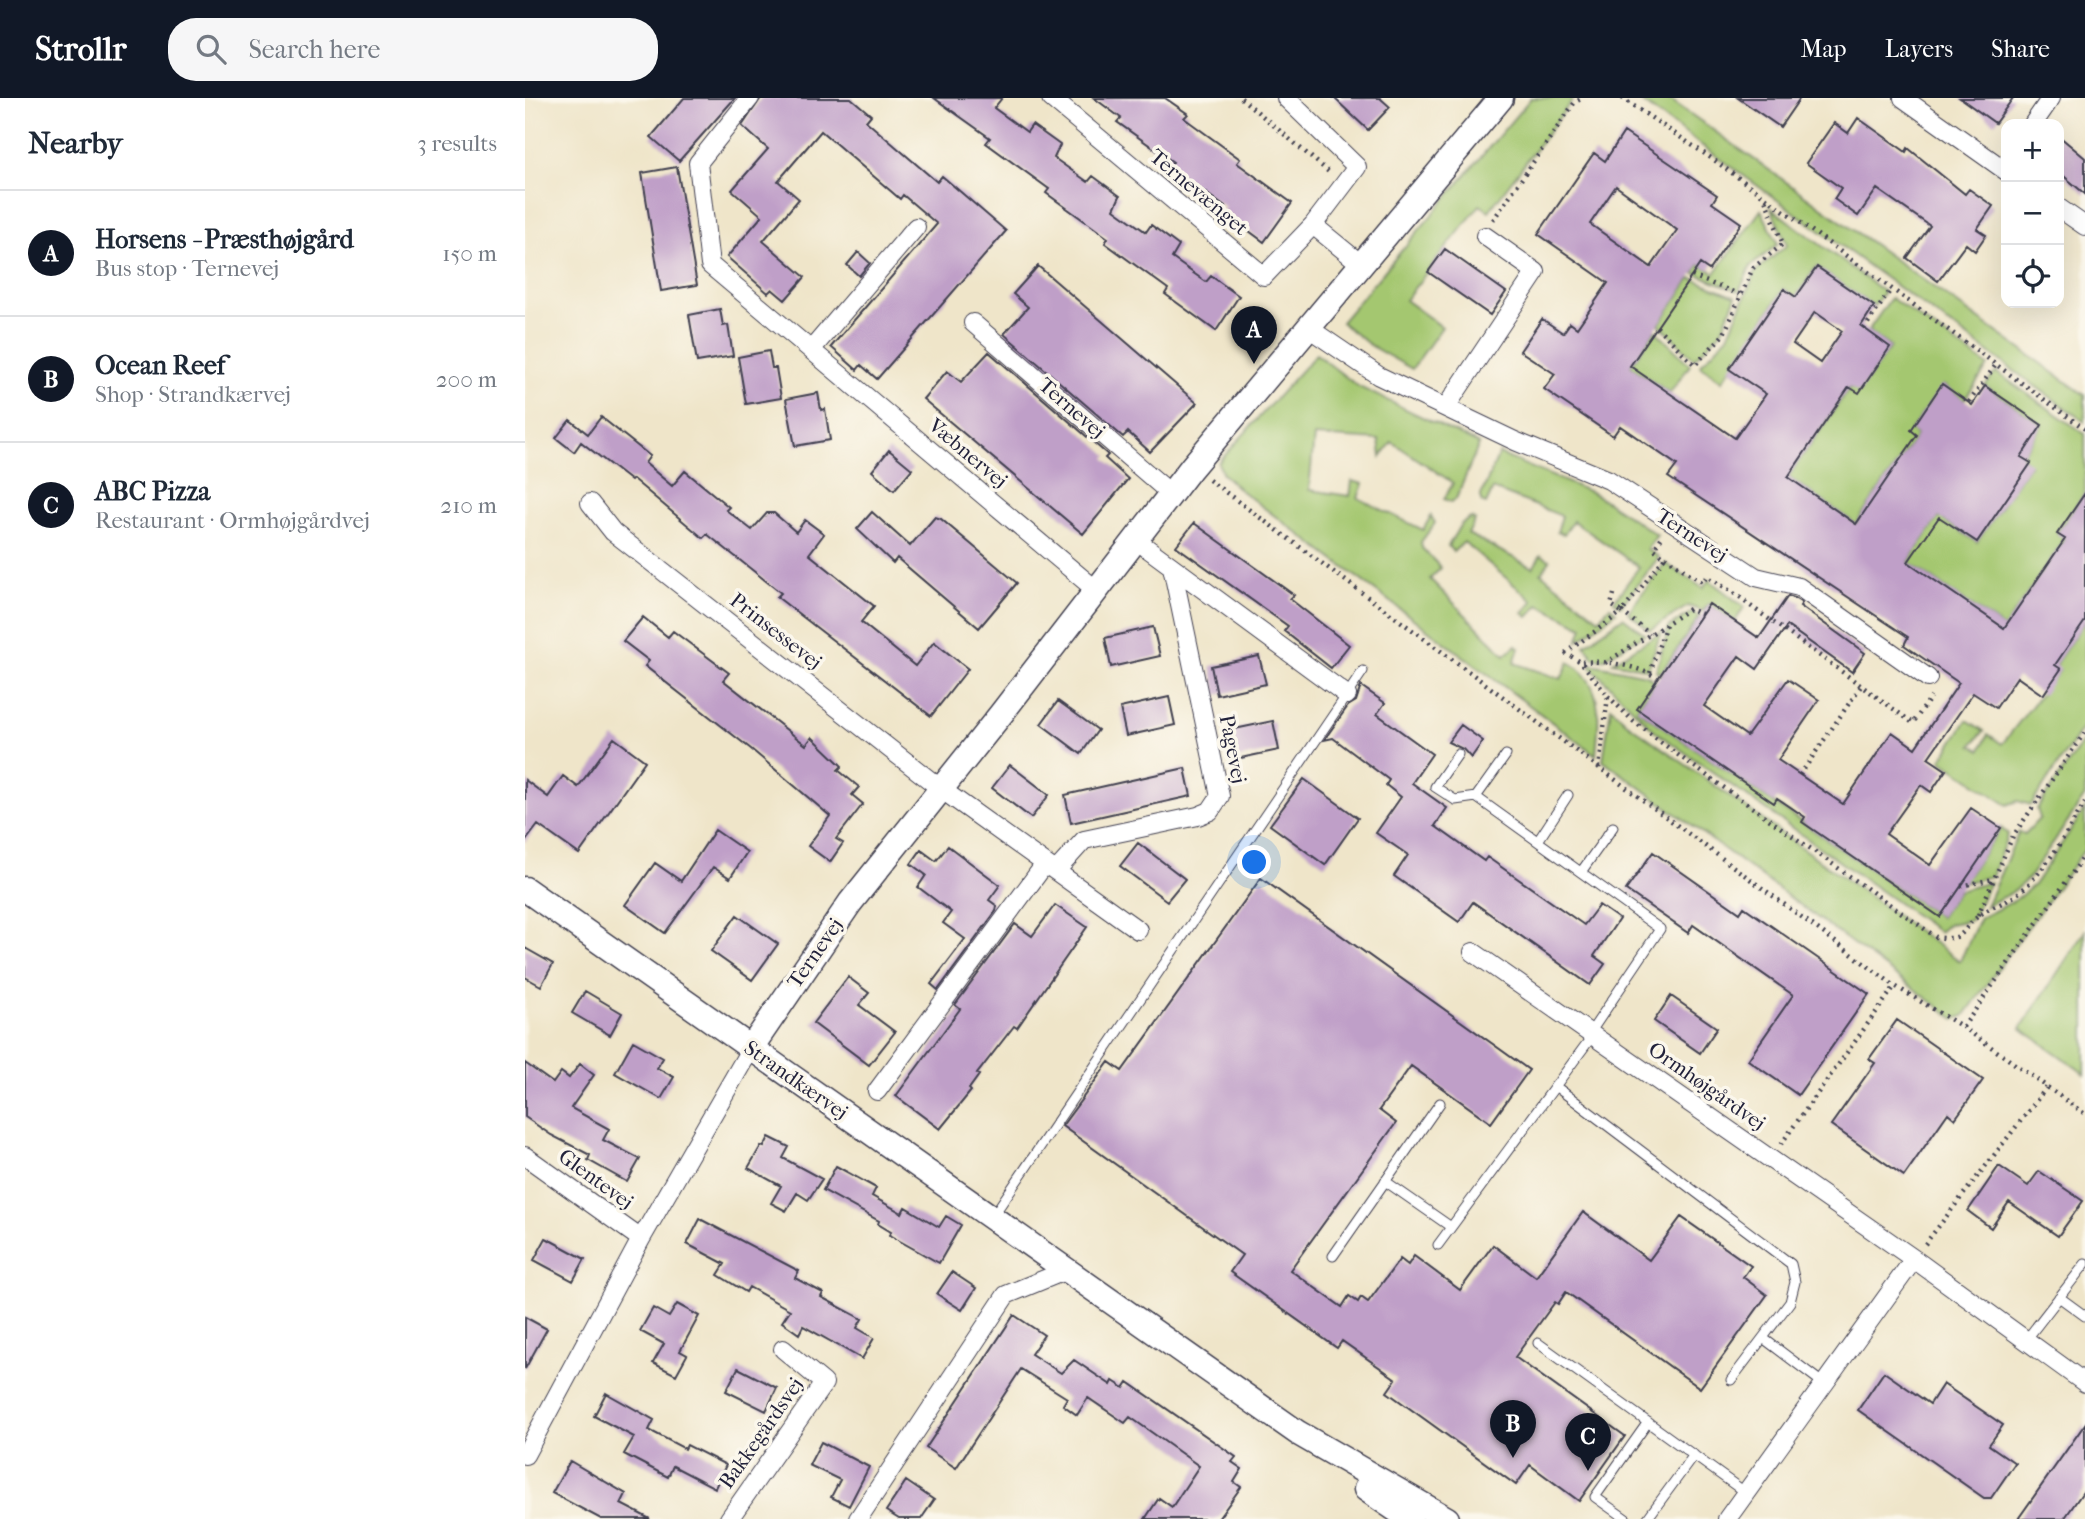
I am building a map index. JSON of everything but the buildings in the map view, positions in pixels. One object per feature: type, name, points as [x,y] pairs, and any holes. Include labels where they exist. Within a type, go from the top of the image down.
[{"type":"main road","name":"Ternevej","points":[[751,1048],[850,903],[1191,468],[1501,98]]},
{"type":"main road","name":"Strandkærvej","points":[[525,889],[1298,1433],[1447,1519]]},
{"type":"main road","name":"Strandkærvej","points":[[1298,1433],[1325,1460],[1410,1519]]},
{"type":"street","name":"Væbnervej","points":[[750,98],[698,163],[710,265],[1096,590]]},
{"type":"street","name":"Ternevænget","points":[[1051,98],[1263,276],[1313,226],[1357,167],[1286,98]]},
{"type":"street","points":[[1903,98],[2001,164]]},
{"type":"street","points":[[2036,119],[2051,98]]},
{"type":"street","points":[[2064,211],[2085,226]]},
{"type":"street","points":[[1313,226],[1362,265]]},
{"type":"street","points":[[811,350],[916,227]]},
{"type":"street","points":[[1446,407],[1536,272],[1485,236]]},
{"type":"street","name":"Ternevej","points":[[973,323],[1171,494]]},
{"type":"street","name":"Ternevej","points":[[1310,329],[1379,376],[1515,441],[1609,480],[1761,578],[1799,587],[1928,684]]},
{"type":"street","name":"Prinsessevej","points":[[590,502],[613,532],[941,789]]},
{"type":"street","points":[[1136,540],[1347,695]]},
{"type":"street","name":"Pagevej","points":[[877,1091],[1050,867],[1083,840],[1198,816],[1210,811],[1220,796],[1173,567]]},
{"type":"street","points":[[941,789],[1138,930]]},
{"type":"street","name":"Ormhøjgårdvej","points":[[1473,952],[1914,1259],[2085,1383]]},
{"type":"street","name":"Ternevej","points":[[525,1455],[641,1239],[751,1048]]},
{"type":"street","name":"Glentevej","points":[[525,1156],[641,1239]]},
{"type":"street","points":[[1727,1519],[1914,1259]]},
{"type":"street","points":[[858,1519],[1006,1295],[1067,1270]]},
{"type":"street","name":"Bakkegårdsvej","points":[[729,1519],[824,1383],[783,1349]]},
{"type":"lane","points":[[992,1218],[1363,671]]},
{"type":"lane","points":[[1438,1245],[1555,1086],[1660,929],[1476,797],[1455,800],[1435,787],[1458,754]]},
{"type":"lane","points":[[1476,797],[1506,755]]},
{"type":"lane","points":[[1538,841],[1568,795]]},
{"type":"lane","points":[[1581,872],[1613,827]]},
{"type":"lane","points":[[1555,1086],[1791,1264],[1795,1282],[1794,1294],[1731,1380]]},
{"type":"lane","points":[[1333,1256],[1440,1102]]},
{"type":"lane","points":[[1385,1181],[1451,1227]]},
{"type":"lane","points":[[2026,1340],[2085,1264]]},
{"type":"lane","points":[[2059,1297],[2085,1316]]},
{"type":"lane","points":[[1763,1338],[1824,1384]]},
{"type":"lane","points":[[1538,1343],[1747,1493]]},
{"type":"lane","points":[[1626,1519],[1595,1497],[1648,1422]]},
{"type":"lane","points":[[1647,1519],[1693,1455]]},
{"type":"path","points":[[1241,98],[1344,185]]},
{"type":"path","points":[[1485,236],[1496,212],[1575,102],[1583,98]]},
{"type":"path","points":[[1622,98],[2085,429]]},
{"type":"path","points":[[1657,327],[1695,365],[1724,334],[1753,268],[1783,244],[1765,198]]},
{"type":"path","points":[[1692,276],[1741,295]]},
{"type":"path","points":[[1864,329],[1890,291]]},
{"type":"path","points":[[1969,402],[1995,366]]},
{"type":"path","points":[[1191,468],[1895,986],[1963,1027],[2085,1114]]},
{"type":"path","points":[[1673,522],[1654,549],[1702,582],[1707,576],[1913,723],[1934,693],[1928,684]]},
{"type":"path","points":[[1665,557],[1622,612],[1565,653],[1581,662],[1608,696],[1633,721],[1936,937],[1952,939],[1962,935],[1977,916],[2013,836],[2085,732]]},
{"type":"path","points":[[1745,602],[1761,578]]},
{"type":"path","points":[[1613,594],[1611,605],[1650,635]]},
{"type":"path","points":[[1604,663],[1689,609],[1702,614]]},
{"type":"path","points":[[1650,673],[1666,624]]},
{"type":"path","points":[[1581,662],[1604,663],[1650,673],[1657,678]]},
{"type":"path","points":[[1800,775],[1861,686]]},
{"type":"path","points":[[1599,768],[1608,696]]},
{"type":"path","points":[[1977,916],[2013,897],[2031,881],[2085,803]]},
{"type":"path","points":[[1963,1027],[2085,855]]},
{"type":"path","points":[[1961,886],[1994,878]]},
{"type":"path","points":[[1770,1158],[1895,986]]},
{"type":"path","points":[[1914,1259],[2047,1087]]},
{"type":"green space","points":[[1531,98],[1574,98],[1489,211],[1480,205],[1405,300],[1442,327],[1412,369],[1371,346],[1341,322]]},
{"type":"green space","points":[[1636,98],[1668,98],[2085,395],[2085,422]]},
{"type":"green space","points":[[1771,208],[1884,292],[1874,306],[1816,267],[1796,297],[1784,289],[1722,381],[1700,365],[1728,336],[1756,271],[1787,245]]},
{"type":"green space","points":[[1761,210],[1778,244],[1751,266],[1739,291],[1694,273],[1700,264],[1715,273]]},
{"type":"green space","points":[[1691,278],[1736,296],[1721,332],[1694,359],[1659,324]]},
{"type":"green space","points":[[1891,298],[1988,366],[1964,400],[1943,385],[1911,430],[1917,435],[1856,524],[1788,477],[1850,387],[1859,392],[1890,347],[1868,331]]},
{"type":"green space","points":[[1655,330],[1690,365],[1670,393],[1630,366]]},
{"type":"green space","points":[[1316,354],[1359,387],[1479,444],[1456,499],[1451,502],[1444,499],[1453,483],[1392,442],[1381,457],[1379,440],[1314,436],[1309,490],[1350,496],[1352,481],[1363,484],[1358,498],[1423,530],[1431,516],[1435,523],[1421,542],[1422,548],[1441,568],[1430,579],[1505,655],[1516,645],[1519,648],[1514,663],[1561,679],[1569,662],[1581,671],[1589,681],[1597,703],[1596,755],[1240,490],[1223,474],[1218,463]]},
{"type":"green space","points":[[1996,372],[2085,434],[2085,493],[2057,533],[2065,539],[2004,628],[1908,562],[1939,517],[1977,542],[2030,464],[2021,457],[2042,425],[1985,386]]},
{"type":"green space","points":[[1499,454],[1595,494],[1657,535],[1647,549],[1659,557],[1621,606],[1614,601],[1639,567],[1573,521],[1564,534],[1557,532],[1562,516],[1493,489],[1486,504],[1481,502],[1481,495]]},
{"type":"green space","points":[[1471,518],[1475,520],[1468,534],[1533,568],[1541,555],[1550,560],[1541,573],[1599,619],[1610,606],[1616,612],[1578,641],[1583,627],[1539,605],[1528,617],[1523,613],[1533,601],[1464,542],[1453,552],[1448,546],[1461,524]]},
{"type":"green space","points":[[1665,563],[1703,588],[1709,580],[1744,607],[1735,622],[1709,604],[1703,611],[1688,606],[1650,630],[1628,612]]},
{"type":"green space","points":[[1692,612],[1699,617],[1660,674],[1656,671],[1669,627]]},
{"type":"green space","points":[[1623,617],[1645,634],[1603,659],[1594,658],[1585,645]]},
{"type":"green space","points":[[2085,621],[2085,724],[2031,805],[2018,801],[2007,805],[1941,760],[1967,720],[1984,731],[1972,745],[1981,750],[1988,734],[2002,744],[2060,670],[2055,665]]},
{"type":"green space","points":[[1661,632],[1648,669],[1613,662]]},
{"type":"green space","points":[[1592,664],[1647,675],[1655,682],[1637,709],[1940,917],[1958,891],[1990,882],[1971,920],[1949,924],[1939,932],[1656,732],[1590,666]]},
{"type":"green space","points":[[1611,707],[1626,722],[1960,961],[1980,918],[2014,901],[2034,885],[2085,809],[2085,849],[1964,1016],[1955,1019],[1603,760]]},
{"type":"green space","points":[[2085,739],[2085,796],[2029,878],[2011,893],[1986,906],[2019,832],[2025,834],[2040,818],[2037,809]]},
{"type":"green space","points":[[2001,828],[2008,834],[1992,876],[1963,883]]},
{"type":"green space","points":[[2085,931],[2085,1074],[2021,1028]]},
{"type":"place","name":"Horsens - Præsthøjgård","points":[[1254,364]]},
{"type":"place","name":"Ocean Reef","points":[[1513,1458]]},
{"type":"place","name":"ABC Pizza","points":[[1588,1471]]}]
